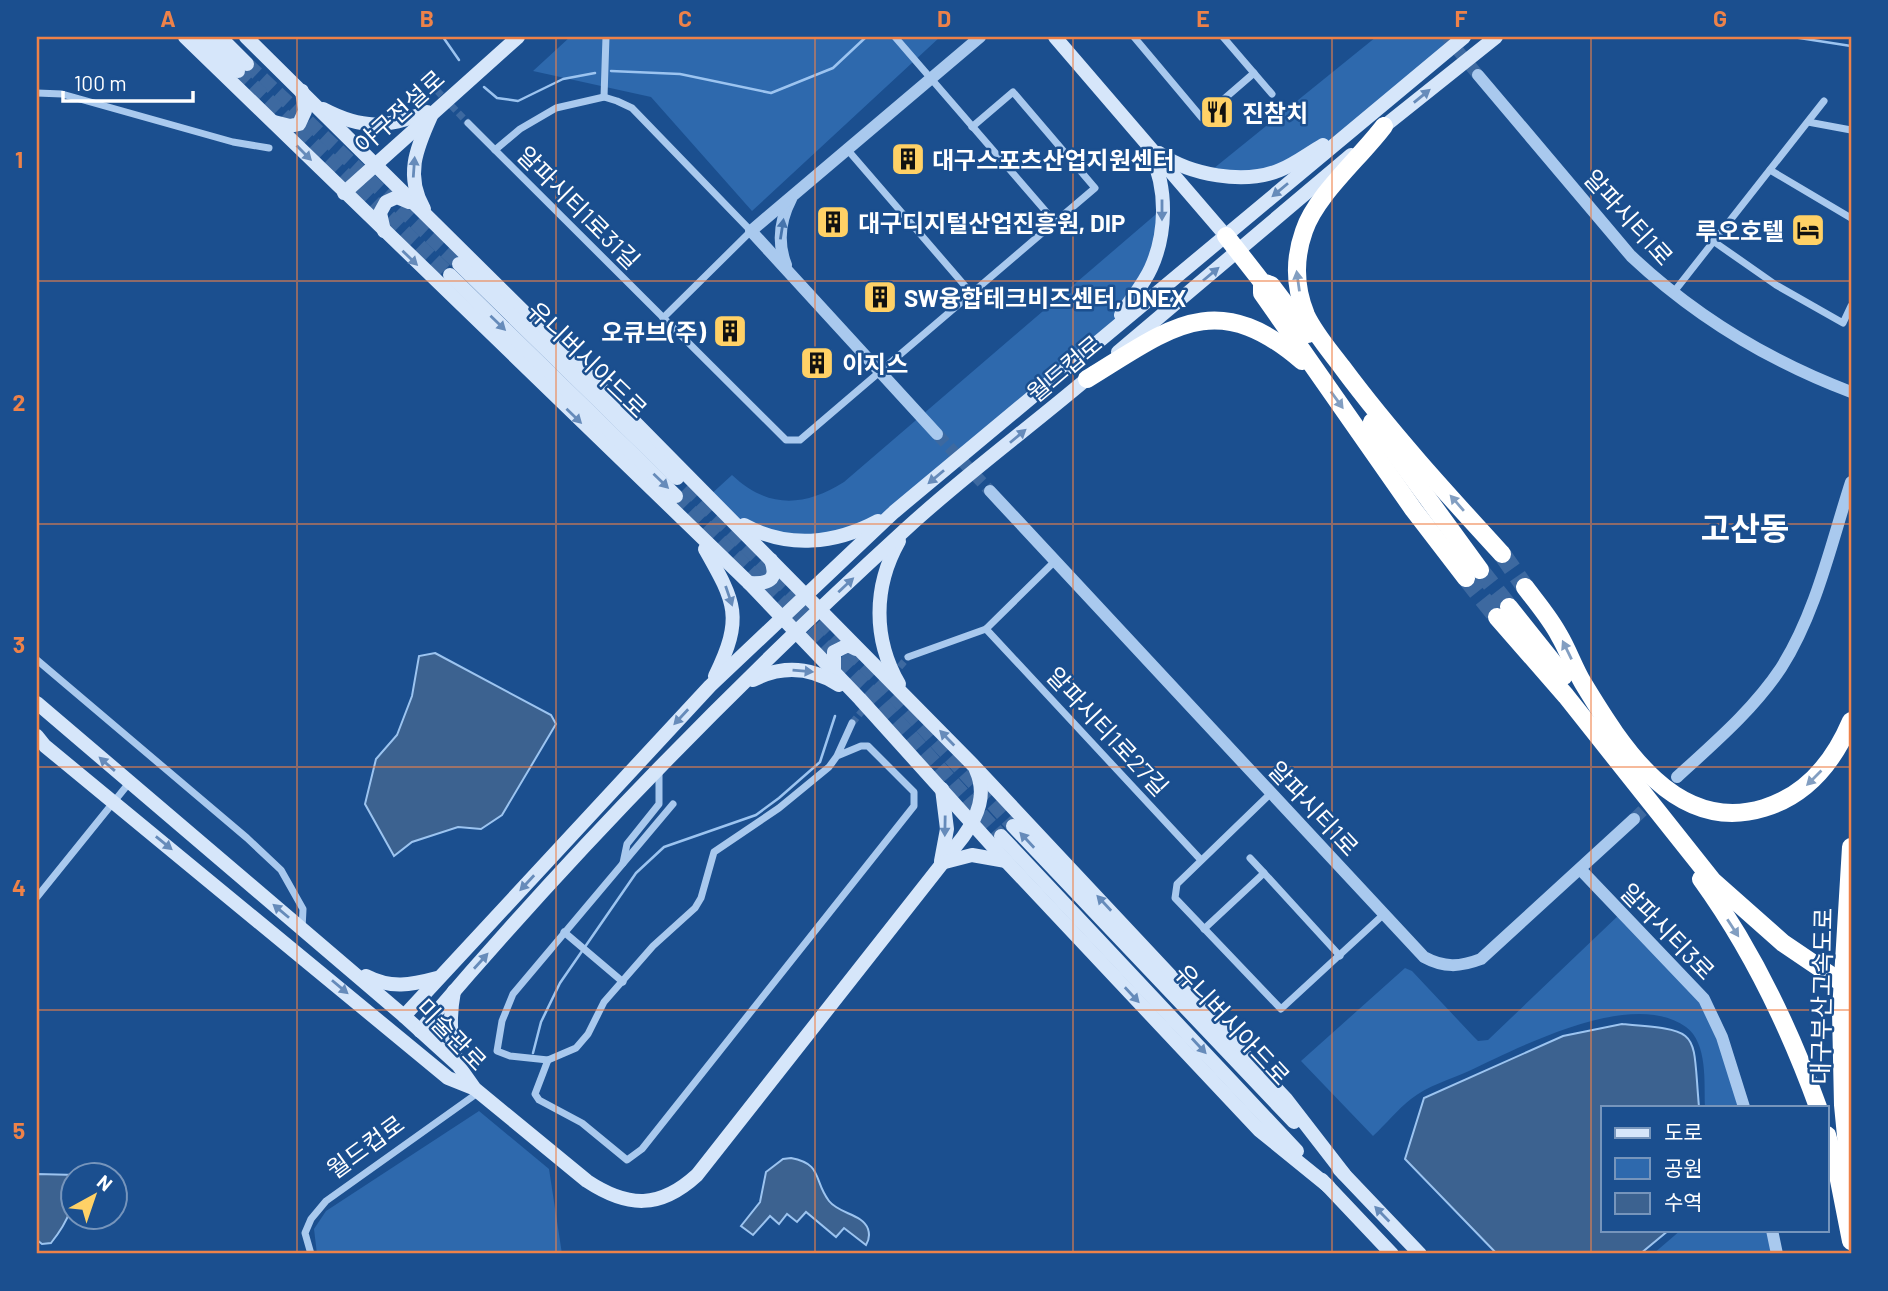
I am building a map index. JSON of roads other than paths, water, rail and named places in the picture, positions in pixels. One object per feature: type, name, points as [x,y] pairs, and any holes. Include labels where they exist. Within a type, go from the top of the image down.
[{"type":"highway","points":[[1384,126],[1362,156],[1324,196],[1308,222],[1299,247],[1296,270],[1302,301],[1315,330],[1362,393],[1502,554]]},
{"type":"highway","points":[[1227,236],[1262,282],[1271,285],[1473,574],[1320,376],[1262,293],[1262,282]]},
{"type":"highway","points":[[1087,379],[1179,325],[1210,320],[1246,325],[1263,332],[1320,376]]},
{"type":"highway","points":[[1525,587],[1559,635],[1608,734]]},
{"type":"highway","points":[[1503,612],[1608,734],[1713,881],[1749,915],[1818,968],[1851,989]]},
{"type":"highway","points":[[1645,786],[1704,809],[1728,813],[1758,810],[1796,795],[1813,780],[1840,745],[1851,721]]},
{"type":"highway","points":[[1645,786],[1719,874],[1799,944],[1851,978]]},
{"type":"highway","points":[[1645,786],[1744,945],[1783,1020],[1818,1106]]},
{"type":"highway","name":"대구부산고속도로","points":[[1851,847],[1840,1011],[1843,1105],[1851,1188]]},
{"type":"highway","points":[[1828,1138],[1838,1170],[1851,1241]]},
{"type":"main road","points":[[185,37],[782,616],[1006,861],[1259,1130],[1328,1186]]},
{"type":"main road","points":[[203,37],[243,67],[220,37]]},
{"type":"main road","points":[[246,37],[302,90],[373,165],[720,508],[974,765],[1286,1098],[1343,1174]]},
{"type":"main road","name":"야구전설로","points":[[344,193],[459,87],[518,37]]},
{"type":"main road","points":[[1055,37],[1227,236]]},
{"type":"main road","name":"월드컵로","points":[[710,686],[894,512],[1465,37]]},
{"type":"main road","name":"월드컵로","points":[[420,1031],[454,991],[742,685],[909,526],[1087,379],[1384,126],[1496,37]]},
{"type":"main road","points":[[272,122],[290,126],[299,124],[305,111],[302,90]]},
{"type":"main road","points":[[313,103],[336,116],[369,126],[395,124],[435,109]]},
{"type":"main road","points":[[434,224],[415,193],[412,166],[418,145],[435,109]]},
{"type":"main road","points":[[1146,144],[1163,156],[1196,170],[1219,176],[1252,176],[1279,171],[1360,123]]},
{"type":"main road","points":[[1111,329],[1150,270],[1160,243],[1162,194],[1156,164],[1146,144]]},
{"type":"main road","points":[[385,233],[380,213],[386,202],[397,197],[411,202]]},
{"type":"main road","name":"유니버시아드로","points":[[454,269],[681,491]]},
{"type":"main road","points":[[720,508],[758,533],[803,541],[852,533],[894,512]]},
{"type":"main road","points":[[907,698],[884,654],[879,620],[885,570],[909,526]]},
{"type":"main road","points":[[404,1016],[710,686],[727,651],[733,608],[724,582],[697,536]]},
{"type":"main road","points":[[748,583],[767,584],[772,580],[775,570],[771,560]]},
{"type":"main road","points":[[834,673],[834,652],[848,645],[858,650]]},
{"type":"main road","points":[[742,685],[775,671],[804,670],[816,672],[860,699]]},
{"type":"main road","name":"미술관로","points":[[37,703],[404,1016],[458,1065],[477,1090]]},
{"type":"main road","name":"미술관로","points":[[37,736],[45,746],[114,800],[448,1078],[477,1090]]},
{"type":"main road","points":[[477,1090],[605,1193],[642,1201],[656,1200],[677,1193],[696,1175],[973,823],[980,806],[982,783],[974,765]]},
{"type":"main road","points":[[941,863],[947,829],[942,789]]},
{"type":"main road","name":"유니버시아드로","points":[[1013,825],[1420,1254]]},
{"type":"main road","name":"유니버시아드로","points":[[1001,836],[1392,1254]]},
{"type":"main road","points":[[941,863],[972,855],[1006,861]]},
{"type":"main road","points":[[326,950],[382,985],[407,986],[439,978]]},
{"type":"main road","points":[[454,991],[449,1018],[450,1038],[458,1065]]},
{"type":"street","points":[[604,97],[606,37]]},
{"type":"street","points":[[895,37],[1055,222]]},
{"type":"street","points":[[663,317],[797,189],[980,37]]},
{"type":"street","points":[[1134,37],[1202,118],[1255,73]]},
{"type":"street","points":[[1223,37],[1272,94]]},
{"type":"street","name":"알파시티1로","points":[[1478,75],[1631,256],[1673,293],[1748,344],[1812,377],[1851,392]]},
{"type":"street","points":[[881,373],[1095,188],[1013,92],[972,127]]},
{"type":"street","points":[[37,93],[62,94],[233,142],[269,148]]},
{"type":"street","points":[[495,150],[520,129],[556,108],[604,97],[632,108],[751,231],[937,434]]},
{"type":"street","points":[[1673,293],[1824,102]]},
{"type":"street","points":[[1808,122],[1851,130]]},
{"type":"street","name":"알파시티1로31길","points":[[468,123],[786,440],[800,440],[881,373]]},
{"type":"street","points":[[845,148],[972,294]]},
{"type":"street","points":[[1770,170],[1851,218]]},
{"type":"street","points":[[788,272],[780,251],[780,238],[786,209],[797,189]]},
{"type":"street","points":[[1713,242],[1776,285],[1843,323],[1851,306]]},
{"type":"street","points":[[1677,777],[1746,711],[1781,667],[1813,599],[1851,482]]},
{"type":"street","name":"알파시티1로","points":[[990,491],[1424,957],[1448,966],[1462,966],[1481,959],[1634,819]]},
{"type":"street","points":[[908,657],[986,629],[1055,561]]},
{"type":"street","name":"알파시티1로27길","points":[[986,629],[1201,860]]},
{"type":"street","points":[[37,660],[281,870],[303,909],[302,929]]},
{"type":"street","points":[[838,756],[852,723]]},
{"type":"street","points":[[548,1060],[535,1094],[539,1100],[582,1123],[627,1160],[636,1156],[914,806],[914,792],[869,746],[860,746],[838,756],[812,782],[779,808],[721,844],[709,862],[701,898],[695,908],[653,946],[604,1002],[588,1034],[576,1048],[548,1060],[510,1056],[497,1051],[502,1021],[513,994],[673,804]]},
{"type":"street","points":[[623,864],[627,844],[659,804],[655,778]]},
{"type":"street","points":[[37,897],[130,783]]},
{"type":"street","points":[[1271,793],[1177,884],[1175,898],[1281,1009],[1384,914]]},
{"type":"street","points":[[1250,858],[1340,956]]},
{"type":"street","name":"알파시티3로","points":[[1580,869],[1704,999],[1722,1037],[1744,1106]]},
{"type":"street","points":[[1204,929],[1265,873]]},
{"type":"street","points":[[564,932],[623,982]]},
{"type":"street","name":"월드컵로","points":[[311,1254],[305,1233],[323,1204],[477,1090]]},
{"type":"street","points":[[1772,1232],[1777,1254]]},
{"type":"water","points":[[435,653],[551,715],[556,724],[502,815],[481,829],[458,827],[412,842],[394,856],[365,804],[376,759],[397,735],[412,696],[419,656]]},
{"type":"water","points":[[1622,1024],[1680,1033],[1688,1039],[1693,1048],[1699,1106],[1601,1106],[1601,1232],[1667,1232],[1640,1254],[1497,1254],[1405,1159],[1424,1098],[1563,1036]]},
{"type":"water","points":[[791,1158],[808,1164],[813,1169],[833,1205],[865,1224],[869,1235],[866,1245],[844,1228],[836,1237],[806,1212],[797,1222],[787,1214],[779,1224],[770,1216],[753,1235],[741,1226],[760,1202],[766,1172],[783,1159]]},
{"type":"water","points":[[37,1174],[60,1175],[60,1231],[51,1243],[42,1244],[37,1240]]},
{"type":"waterway","points":[[443,37],[459,60]]},
{"type":"waterway","points":[[611,71],[680,74],[771,93],[833,68],[866,37]]},
{"type":"waterway","points":[[1793,37],[1851,46]]},
{"type":"waterway","points":[[484,87],[497,98],[518,101],[563,79],[595,73]]},
{"type":"waterway","points":[[533,1053],[541,1022],[560,983],[636,873],[664,847],[756,815],[779,798],[820,762],[835,716]]},
{"type":"tunnel","points":[[1447,37],[1478,75]]},
{"type":"tunnel","points":[[247,64],[459,264]]},
{"type":"tunnel","points":[[238,71],[450,275]]},
{"type":"tunnel","points":[[422,75],[468,123]]},
{"type":"tunnel","points":[[937,434],[990,491]]},
{"type":"tunnel","points":[[686,487],[887,689],[1013,826]]},
{"type":"tunnel","points":[[676,496],[878,699],[1001,836]]},
{"type":"tunnel","points":[[1502,554],[1525,587]]},
{"type":"tunnel","points":[[1480,570],[1509,607]]},
{"type":"tunnel","points":[[1466,578],[1497,617]]},
{"type":"tunnel","points":[[852,723],[908,657]]},
{"type":"tunnel","points":[[1634,819],[1671,783]]},
{"type":"place","name":"진참치","points":[[1217,112]]},
{"type":"place","name":"대구스포츠산업지원센터","points":[[908,159]]},
{"type":"place","name":"대구디지털산업진흥원, DIP","points":[[833,222]]},
{"type":"place","name":"루오호텔","points":[[1808,230]]},
{"type":"place","name":"SW융합테크비즈센터, DNEX","points":[[880,297]]},
{"type":"place","name":"오큐브(주)","points":[[730,331]]},
{"type":"place","name":"이지스","points":[[817,363]]},
{"type":"district","name":"고산동","points":[[1745,527]]}]
